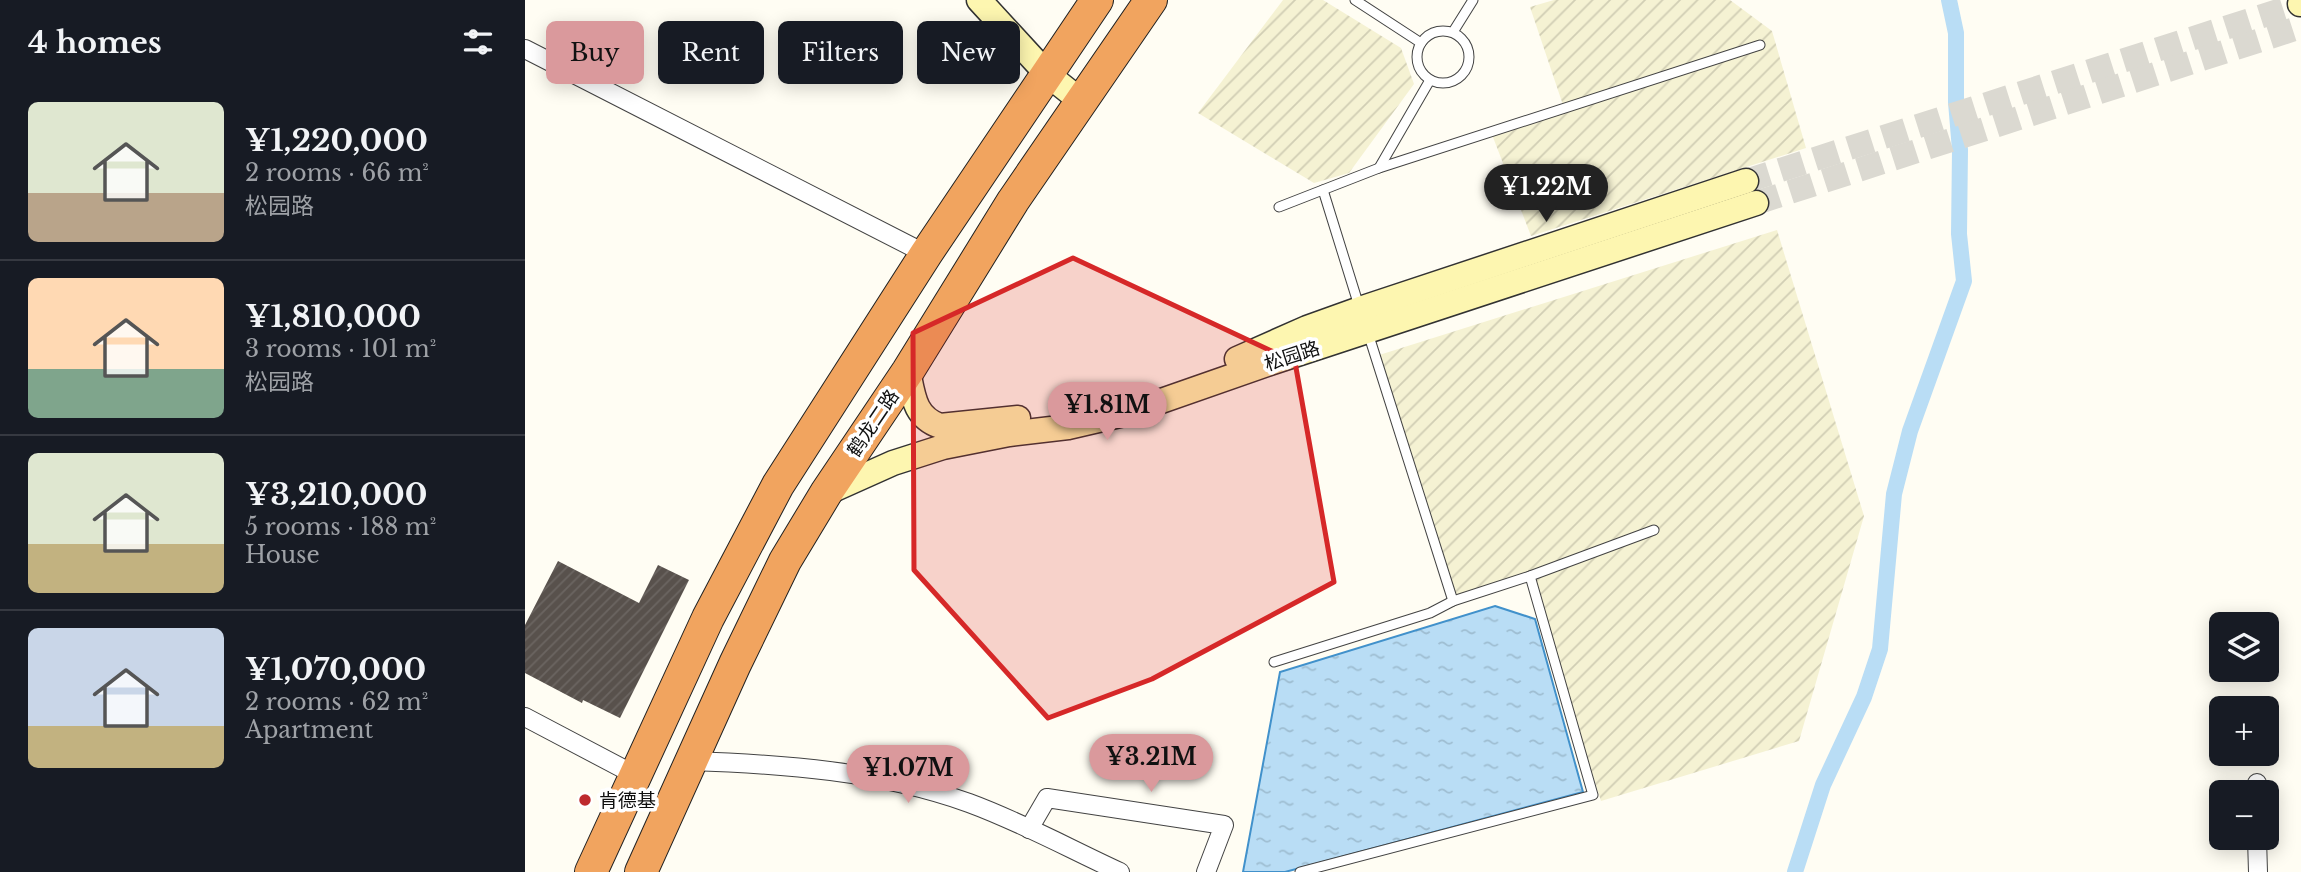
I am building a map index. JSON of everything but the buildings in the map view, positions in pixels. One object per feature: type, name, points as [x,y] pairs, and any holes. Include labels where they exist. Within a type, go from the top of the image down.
[{"type":"highway","points":[[591,872],[708,618],[778,485],[926,254],[1097,0]]},
{"type":"highway","name":"鹤龙二路","points":[[641,872],[690,761],[785,561],[826,493],[908,371],[1013,201],[1151,0]]},
{"type":"street","points":[[979,0],[1047,74],[1081,101]]},
{"type":"street","points":[[525,48],[926,254]]},
{"type":"street","name":"松园路","points":[[826,493],[893,463],[932,450],[971,440],[1068,427],[1124,414],[1364,320],[1751,192]]},
{"type":"street","name":"松园路","points":[[908,371],[919,414],[940,426],[1071,415],[1157,392],[1307,328],[1364,320]]},
{"type":"street","points":[[525,717],[635,775]]},
{"type":"street","points":[[690,761],[739,763],[865,776],[914,787],[969,804],[1120,872]]},
{"type":"street","points":[[1029,830],[1048,798],[1224,825],[1206,872]]},
{"type":"street","points":[[2257,850],[2258,872]]},
{"type":"lane","points":[[1355,0],[1421,43]]},
{"type":"lane","points":[[1453,32],[1473,0]]},
{"type":"lane","points":[[1435,32],[1453,32],[1467,43],[1470,61],[1467,69],[1454,81],[1446,83],[1430,80],[1419,67],[1417,50],[1421,43],[1435,32]]},
{"type":"lane","points":[[1279,208],[1379,168],[1761,45]]},
{"type":"lane","points":[[1379,168],[1430,80]]},
{"type":"lane","points":[[1323,190],[1454,601]]},
{"type":"lane","points":[[1274,662],[1430,612],[1654,530]]},
{"type":"lane","points":[[1300,872],[1593,795],[1530,576]]},
{"type":"highlighted area","points":[[1073,258],[1295,362],[1334,582],[1152,679],[1048,718],[914,570],[913,333]]},
{"type":"shaded area","points":[[1283,0],[1323,0],[1401,48],[1414,84],[1349,173],[1314,183],[1198,113]]},
{"type":"shaded area","points":[[1554,0],[1730,0],[1772,31],[1806,148],[1531,236],[1491,132],[1564,108],[1530,7]]},
{"type":"shaded area","points":[[1777,230],[1864,516],[1799,741],[1601,801],[1530,577],[1453,601],[1376,356]]},
{"type":"water","points":[[1495,606],[1535,619],[1583,792],[1285,872],[1243,872],[1280,672]]},
{"type":"waterway","points":[[1795,872],[1823,785],[1864,697],[1880,649],[1894,494],[1910,431],[1964,281],[1959,234],[1960,150],[1956,102],[1956,33],[1949,0]]},
{"type":"tunnel","points":[[1746,181],[2300,4]]},
{"type":"tunnel","points":[[1756,203],[2301,27]]},
{"type":"place","name":"肯德基","points":[[585,800]]}]
